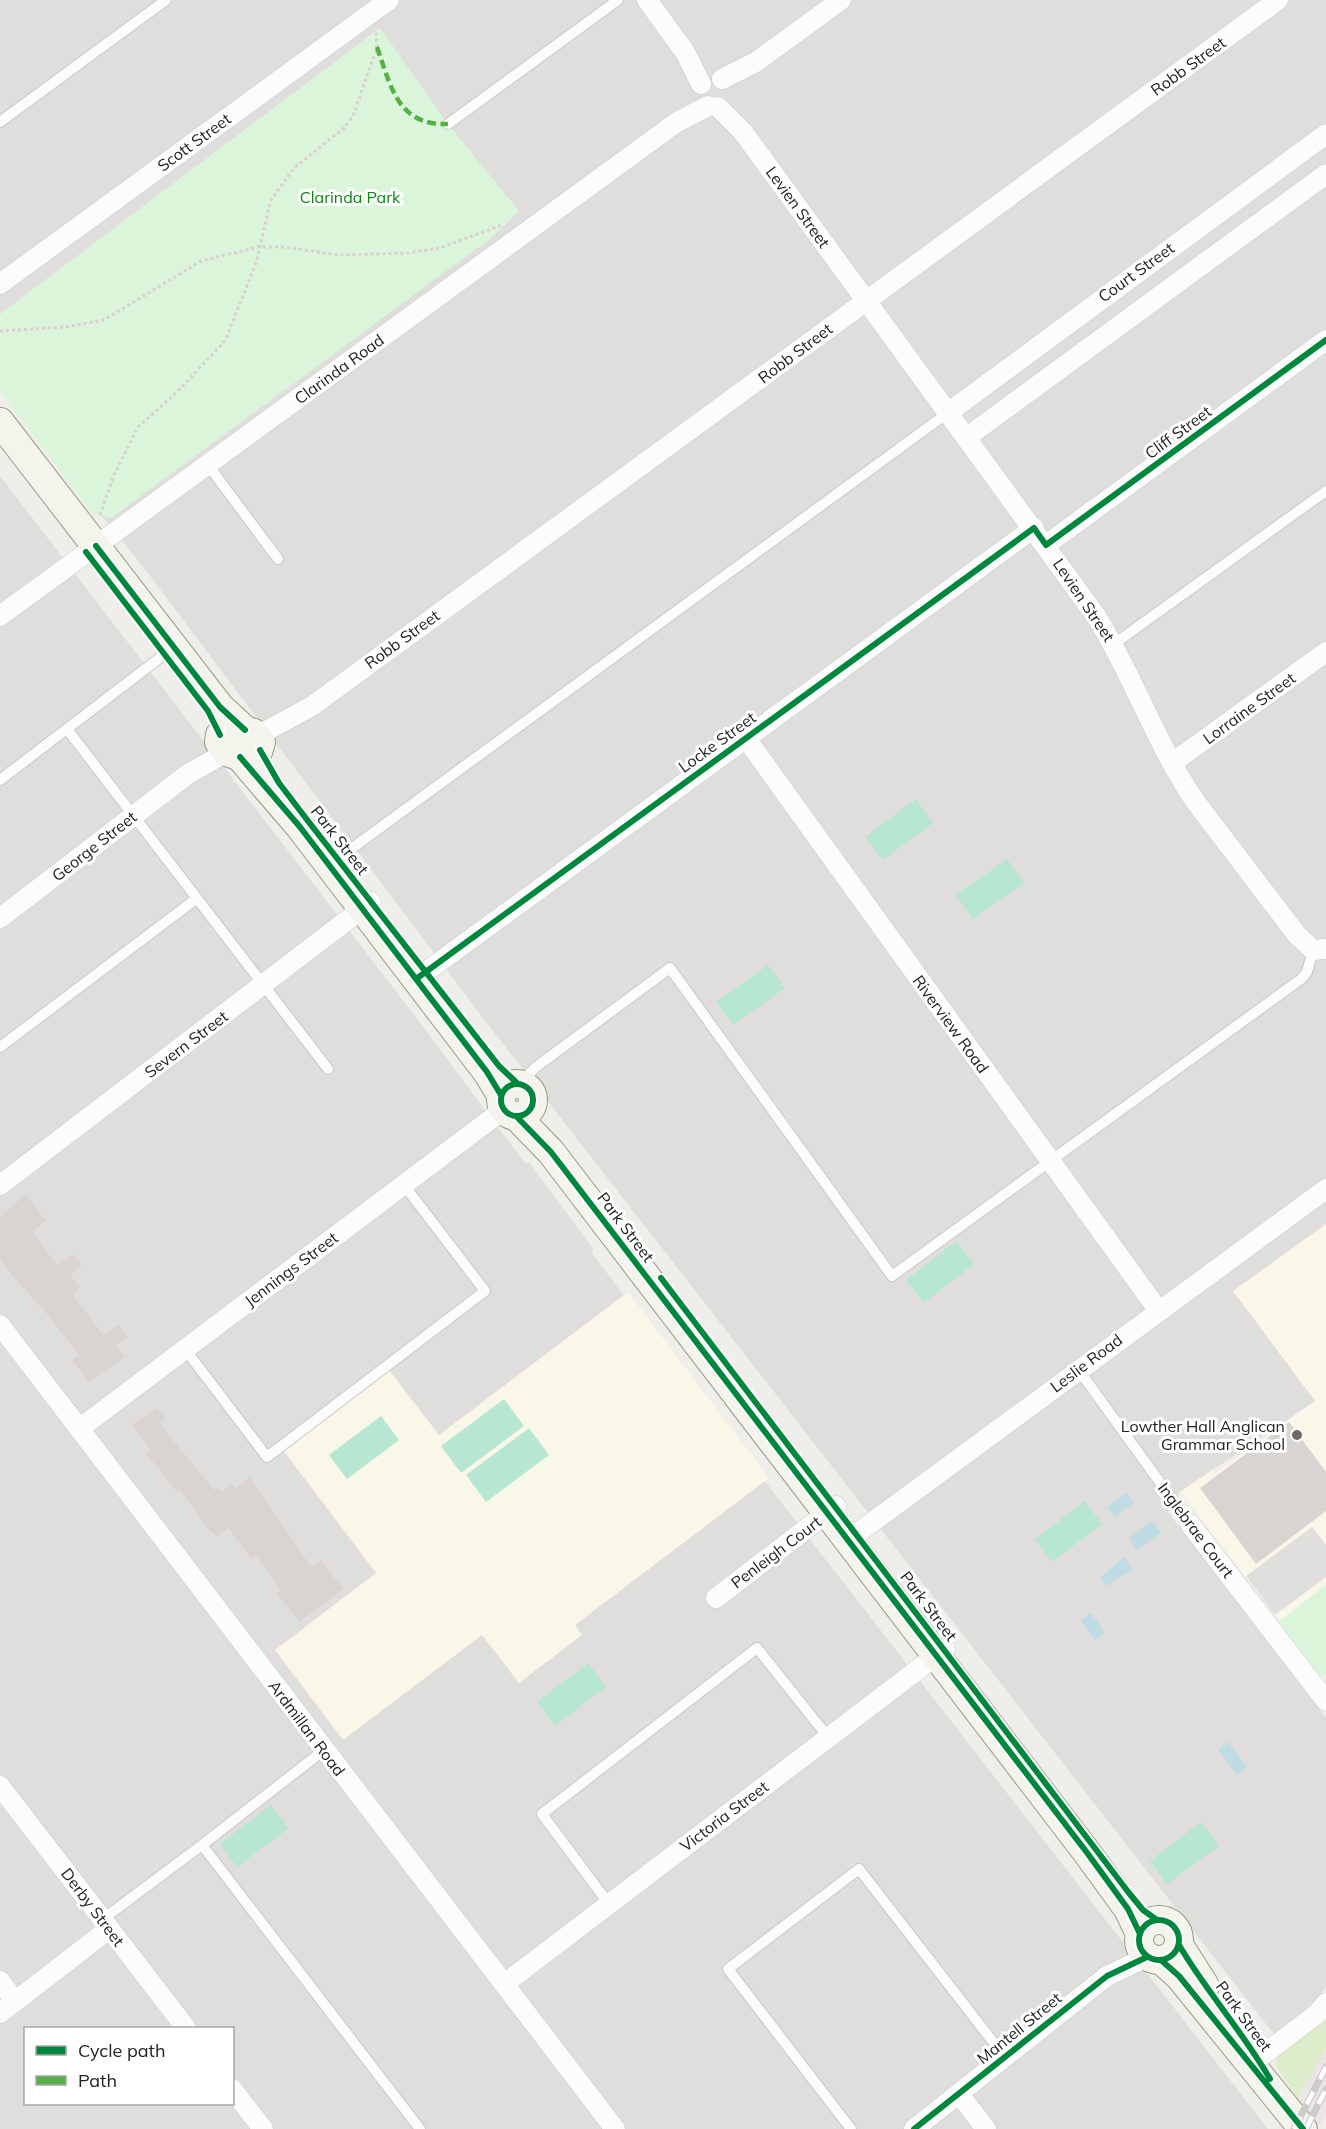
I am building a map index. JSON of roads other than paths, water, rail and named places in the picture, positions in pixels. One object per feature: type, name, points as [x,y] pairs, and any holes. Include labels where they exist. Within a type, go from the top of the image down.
[{"type":"street","name":"Scott Street","points":[[0,284],[389,0]]},
{"type":"street","name":"Levien Street","points":[[647,0],[1034,528],[1114,644],[1172,763],[1195,801],[1297,935],[1320,950]]},
{"type":"street","name":"Clarinda Road","points":[[0,616],[93,540],[208,465],[841,0]]},
{"type":"street","name":"Robb Street","points":[[241,744],[312,706],[1278,0]]},
{"type":"street","name":"Court Street","points":[[949,412],[1326,134]]},
{"type":"street","name":"Court Street","points":[[967,437],[1326,174]]},
{"type":"street","name":"Cliff Street","points":[[1046,545],[1326,340]]},
{"type":"street","name":"Park Street","points":[[0,422],[93,540],[208,711],[279,783],[333,862],[515,1099],[554,1139],[940,1653],[1143,1910],[1154,1942],[1196,1974],[1254,2062],[1303,2129]]},
{"type":"street","name":"Park Street","points":[[0,440],[93,540]]},
{"type":"street","name":"Locke Street","points":[[421,975],[1034,528]]},
{"type":"street","name":"Lorraine Street","points":[[1172,763],[1326,652]]},
{"type":"street","name":"Riverview Road","points":[[745,737],[1158,1310]]},
{"type":"street","name":"George Street","points":[[0,918],[188,774],[241,744]]},
{"type":"street","name":"Severn Street","points":[[0,1185],[366,905]]},
{"type":"street","name":"Jennings Street","points":[[79,1428],[515,1099]]},
{"type":"street","name":"Leslie Road","points":[[852,1537],[1158,1310],[1326,1189]]},
{"type":"street","name":"Ardmillan Road","points":[[0,1325],[615,2129]]},
{"type":"street","name":"Penleigh Court","points":[[716,1598],[832,1510]]},
{"type":"street","name":"Inglebrae Court","points":[[1190,1524],[1323,1694]]},
{"type":"street","name":"Victoria Street","points":[[504,1984],[940,1653]]},
{"type":"street","name":"Derby Street","points":[[0,1786],[185,2027]]},
{"type":"street","points":[[0,1981],[8,2007],[106,1924]]},
{"type":"street","name":"Mantell Street","points":[[914,2129],[1004,2056],[1154,1942]]},
{"type":"street","points":[[1254,2062],[1318,2013],[1326,2003]]},
{"type":"street","points":[[234,2092],[263,2129]]},
{"type":"street","points":[[959,2094],[986,2129]]},
{"type":"lane","points":[[0,123],[166,0]]},
{"type":"lane","points":[[448,124],[618,0]]},
{"type":"lane","points":[[333,862],[949,412]]},
{"type":"lane","points":[[208,465],[278,559]]},
{"type":"lane","points":[[1114,644],[1326,491]]},
{"type":"lane","points":[[0,780],[169,651]]},
{"type":"lane","points":[[66,729],[328,1069]]},
{"type":"lane","points":[[0,1047],[196,898]]},
{"type":"lane","points":[[515,1099],[536,1067],[670,969],[892,1276],[1301,979],[1320,950]]},
{"type":"lane","points":[[185,1349],[267,1457],[485,1291],[404,1185]]},
{"type":"lane","name":"Inglebrae Court","points":[[1078,1369],[1190,1524]]},
{"type":"lane","points":[[609,1904],[542,1814],[758,1648],[828,1737]]},
{"type":"lane","points":[[106,1924],[202,1845],[324,1750]]},
{"type":"lane","points":[[202,1845],[420,2129]]},
{"type":"lane","points":[[851,2129],[728,1969],[859,1869],[1004,2056]]},
{"type":"water","points":[[1126,1493],[1134,1502],[1115,1517],[1107,1507]]},
{"type":"water","points":[[1152,1521],[1161,1533],[1137,1550],[1129,1538]]},
{"type":"water","points":[[1124,1557],[1132,1569],[1106,1586],[1100,1578]]},
{"type":"water","points":[[1090,1613],[1098,1621],[1104,1633],[1095,1640],[1081,1621]]},
{"type":"water","points":[[1228,1742],[1247,1767],[1237,1775],[1218,1750]]},
{"type":"railway","points":[[1294,2129],[1326,2067]]},
{"type":"railway","points":[[1306,2129],[1326,2089]]},
{"type":"place","name":"Lowther Hall Anglican Grammar School","points":[[1297,1435]]},
{"type":"park label","name":"Clarinda Park","points":[[350,197]]}]
